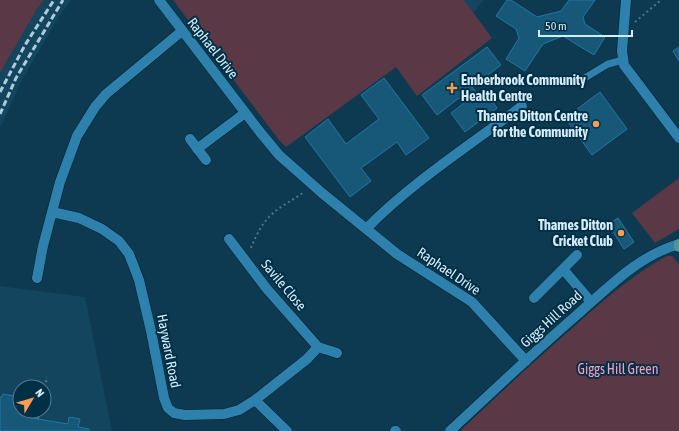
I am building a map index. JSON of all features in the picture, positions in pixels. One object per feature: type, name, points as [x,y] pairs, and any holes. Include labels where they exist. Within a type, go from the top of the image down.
[{"type":"street","name":"Raphael Drive","points":[[159,0],[279,155],[310,183],[397,254],[472,302],[526,361]]},
{"type":"street","points":[[626,0],[624,65],[679,138]]},
{"type":"street","points":[[37,278],[43,246],[60,182],[77,136],[95,107],[106,94],[123,78],[182,31]]},
{"type":"street","points":[[366,229],[410,189],[522,106]]},
{"type":"street","points":[[197,149],[245,113]]},
{"type":"street","points":[[190,139],[206,160]]},
{"type":"street","name":"Hayward Road","points":[[52,212],[79,218],[102,230],[120,242],[129,254],[139,280],[164,398],[168,408],[174,413],[185,415],[224,414],[239,410],[255,400]]},
{"type":"street","name":"Savile Close","points":[[229,239],[267,289],[318,347]]},
{"type":"street","name":"Giggs Hill Road","points":[[450,431],[591,302],[640,261],[662,249],[679,244]]},
{"type":"street","points":[[534,298],[576,255]]},
{"type":"street","points":[[563,269],[591,302]]},
{"type":"street","points":[[287,431],[255,400],[307,359],[318,347],[337,353]]},
{"type":"lane","points":[[578,82],[608,64],[623,60]]},
{"type":"path","points":[[624,31],[661,0]]},
{"type":"path","points":[[246,261],[258,232],[268,218],[279,208],[304,192],[310,183]]},
{"type":"shaded area","points":[[44,0],[71,0],[55,23],[22,80],[0,128],[0,73],[37,9]]},
{"type":"shaded area","points":[[464,0],[484,0],[473,13]]},
{"type":"shaded area","points":[[0,286],[85,297],[112,431],[0,431]]},
{"type":"green space","points":[[0,0],[44,0],[37,9],[0,73]]},
{"type":"green space","points":[[173,0],[464,0],[492,38],[417,96],[396,67],[286,147],[279,140]]},
{"type":"green space","points":[[679,178],[679,229],[655,243],[632,213]]},
{"type":"green space","name":"Giggs Hill Green","points":[[667,256],[672,256],[679,264],[679,431],[460,431],[603,301],[640,272]]},
{"type":"building","points":[[507,0],[511,0],[537,17],[561,11],[569,0],[595,0],[583,17],[585,24],[605,37],[594,55],[563,36],[543,44],[525,71],[506,59],[519,38],[516,29],[496,16]]},
{"type":"building","name":"Emberbrook Community Health Centre","points":[[487,47],[501,65],[472,87],[478,94],[484,90],[497,108],[465,132],[451,113],[463,104],[459,98],[437,115],[422,95]]},
{"type":"building","points":[[679,47],[679,61],[673,51]]},
{"type":"building","points":[[384,78],[429,138],[406,155],[397,142],[361,168],[371,181],[350,197],[305,137],[328,119],[346,144],[379,119],[361,95]]},
{"type":"building","name":"Thames Ditton Centre for the Community","points":[[600,92],[627,129],[592,155],[565,118]]},
{"type":"building","name":"Thames Ditton Cricket Club","points":[[618,218],[634,242],[624,249],[608,224]]},
{"type":"building","points":[[3,394],[12,396],[12,419],[38,419],[68,424],[69,417],[80,419],[78,427],[89,429],[89,431],[0,431],[0,397],[2,397]]},
{"type":"railway","points":[[0,92],[25,45],[54,0]]},
{"type":"railway","points":[[0,114],[16,78],[63,0]]},
{"type":"place","name":"Emberbrook Community Health Centre","points":[[452,88]]},
{"type":"place","name":"Thames Ditton Centre for the Community","points":[[596,124]]},
{"type":"place","name":"Thames Ditton Cricket Club","points":[[621,233]]}]
